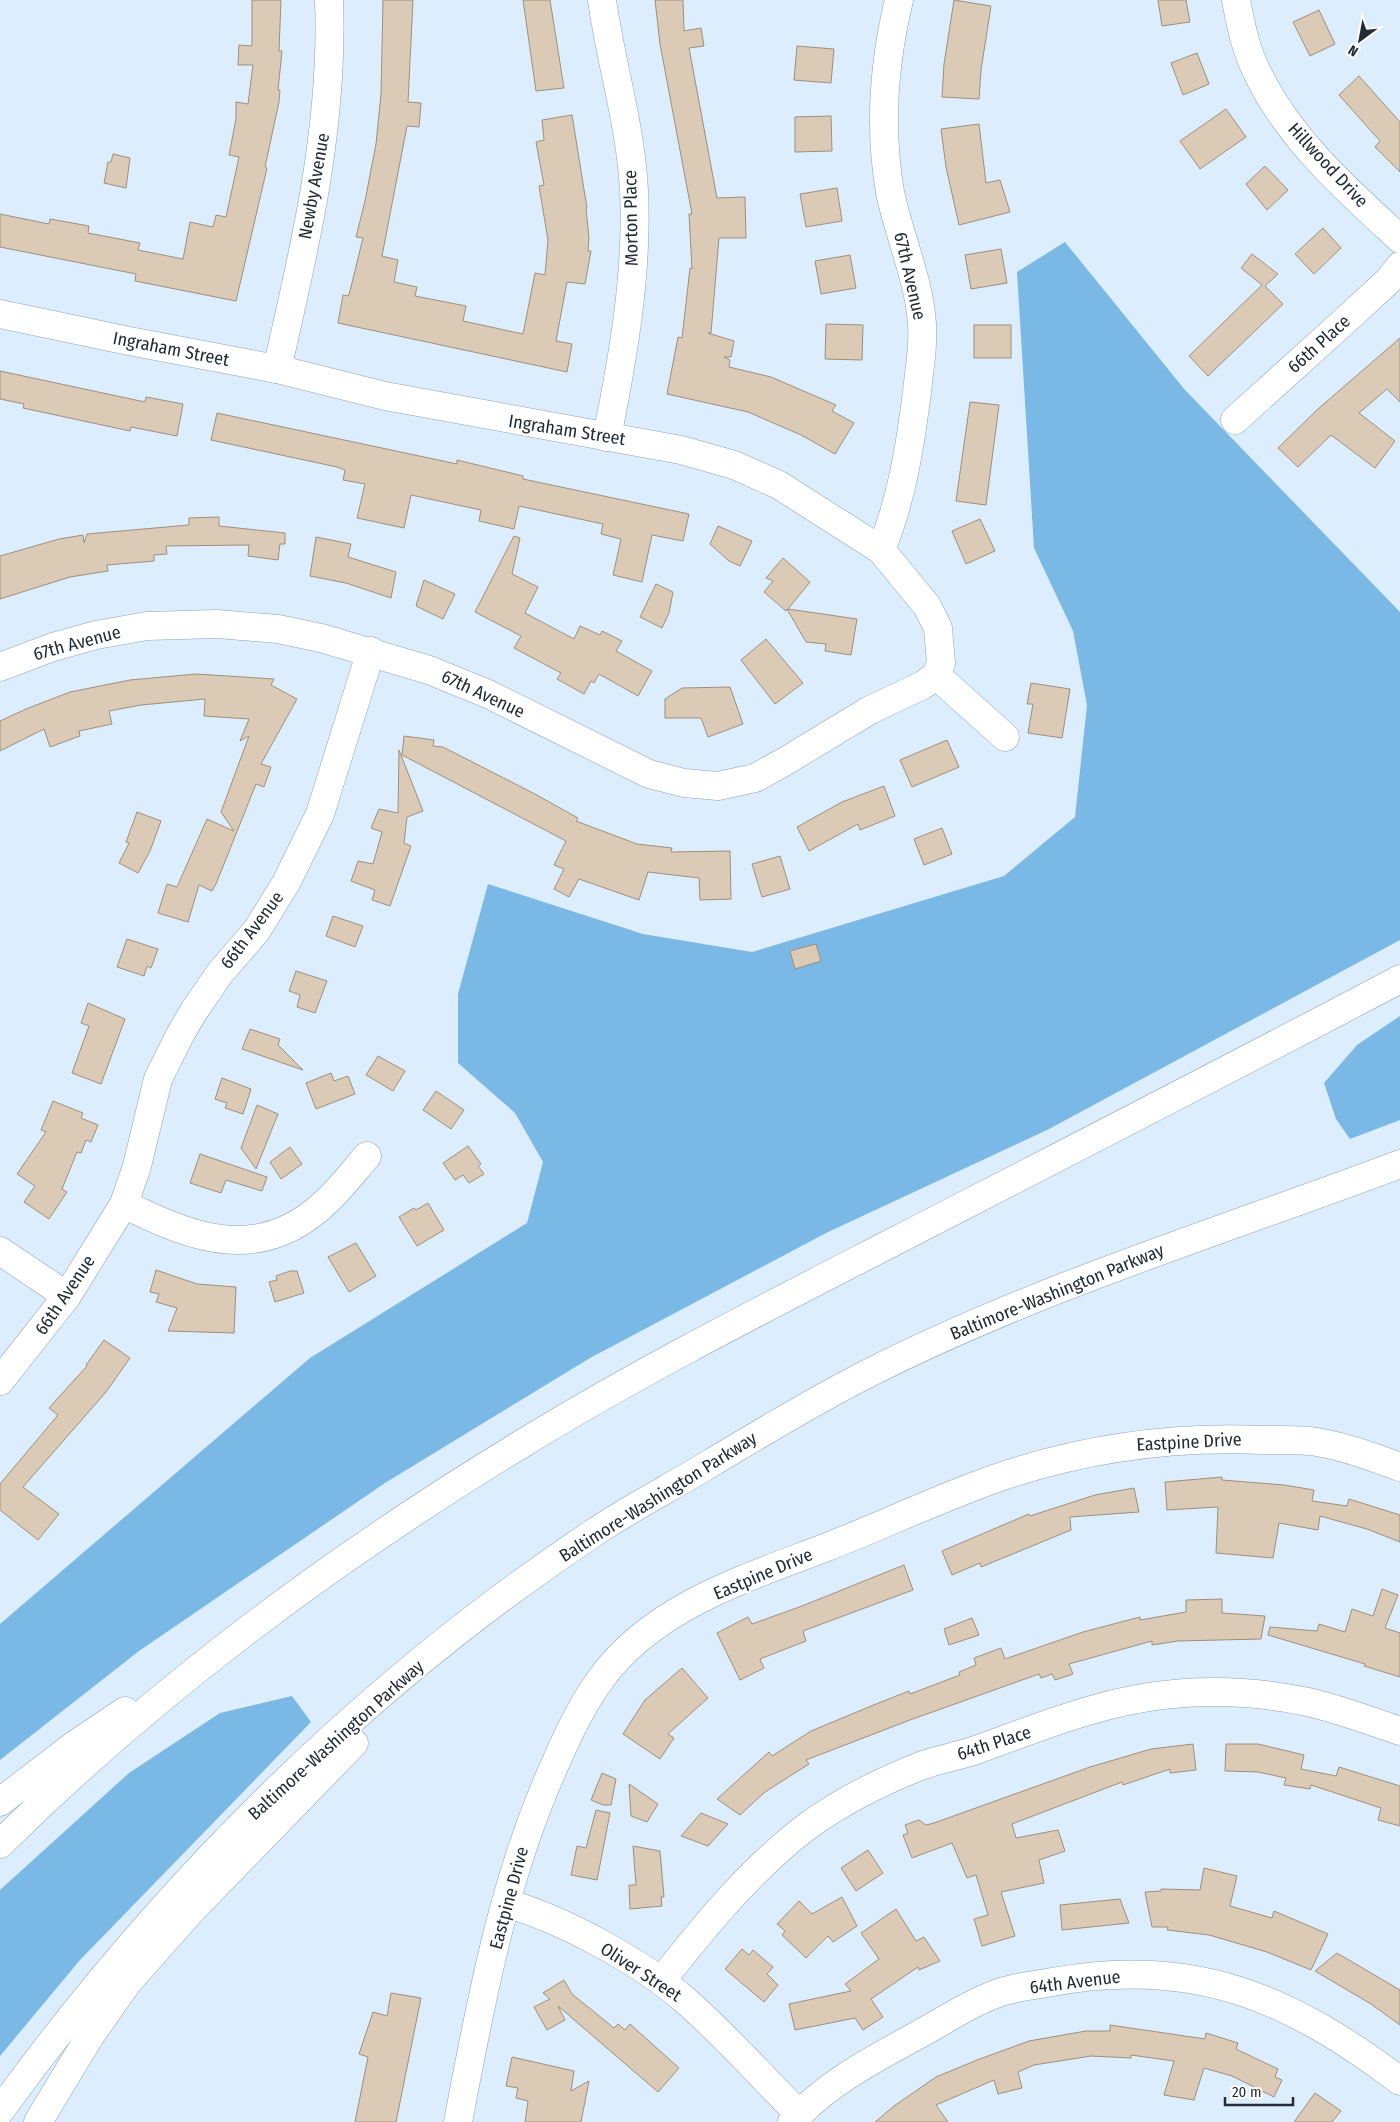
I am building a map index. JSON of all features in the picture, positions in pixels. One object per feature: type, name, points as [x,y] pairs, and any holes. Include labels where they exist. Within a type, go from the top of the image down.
[{"type":"main road","name":"Newby Avenue","points":[[277,369],[305,238],[325,121],[330,34],[329,0]]},
{"type":"main road","name":"Morton Place","points":[[602,0],[634,191],[631,282],[618,384],[607,437]]},
{"type":"main road","name":"67th Avenue","points":[[881,550],[895,516],[907,456],[921,360],[922,324],[915,286],[903,247],[890,191],[885,155],[886,78],[890,40],[899,0]]},
{"type":"main road","name":"Hillwood Drive","points":[[1236,0],[1245,42],[1258,76],[1285,119],[1311,152],[1400,239]]},
{"type":"main road","name":"66th Place","points":[[1235,420],[1388,281],[1400,266]]},
{"type":"main road","name":"Ingraham Street","points":[[0,314],[277,369],[385,396],[681,450],[734,465],[779,485],[881,550],[927,606],[938,628],[941,663],[936,674]]},
{"type":"main road","name":"67th Avenue","points":[[0,667],[53,647],[96,635],[147,626],[217,624],[278,629],[371,651],[429,670],[488,694],[649,774],[684,783],[718,786],[755,778],[870,710],[923,685],[936,674]]},
{"type":"main road","name":"66th Avenue","points":[[0,1381],[67,1296],[124,1204],[138,1166],[158,1079],[180,1033],[194,1011],[220,973],[257,930],[286,883],[320,814],[371,651]]},
{"type":"main road","points":[[936,674],[1005,737]]},
{"type":"main road","points":[[0,1802],[73,1746],[423,1507],[518,1446],[607,1394],[808,1286],[1400,979]]},
{"type":"main road","points":[[124,1204],[188,1233],[240,1241],[269,1236],[297,1223],[327,1202],[367,1156]]},
{"type":"main road","name":"Baltimore-Washington Parkway","points":[[0,2111],[24,2078],[100,1984],[217,1849],[292,1775],[387,1690],[490,1608],[593,1533],[776,1424],[868,1373],[1033,1298],[1400,1164]]},
{"type":"main road","points":[[0,1251],[67,1296]]},
{"type":"main road","name":"Eastpine Drive","points":[[458,2122],[474,2034],[506,1902],[525,1838],[547,1781],[567,1738],[598,1683],[622,1655],[651,1629],[700,1600],[744,1579],[994,1479],[1048,1462],[1087,1453],[1157,1441],[1221,1438],[1296,1441],[1315,1442],[1361,1452],[1400,1467]]},
{"type":"main road","points":[[0,1844],[44,1800],[172,1691],[294,1596]]},
{"type":"main road","points":[[38,2122],[90,2036],[128,1982],[191,1910],[303,1793],[490,1608]]},
{"type":"main road","name":"64th Place","points":[[661,1981],[740,1885],[773,1854],[806,1827],[844,1802],[924,1765],[963,1754],[1095,1709],[1138,1699],[1186,1693],[1225,1691],[1308,1702],[1400,1731]]},
{"type":"main road","name":"Oliver Street","points":[[506,1902],[526,1908],[590,1939],[661,1981],[686,2001],[796,2118]]},
{"type":"main road","name":"64th Avenue","points":[[796,2118],[831,2088],[876,2058],[980,2001],[1004,1991],[1082,1977],[1170,1975],[1212,1982],[1246,1992],[1278,2005],[1347,2042],[1400,2081]]},
{"type":"shaded area","points":[[1065,242],[1185,390],[1400,612],[1400,940],[1049,1129],[826,1233],[590,1358],[385,1483],[139,1651],[0,1760],[0,1624],[310,1358],[527,1223],[543,1162],[515,1113],[458,1063],[458,994],[488,884],[643,934],[752,952],[1004,876],[1075,817],[1087,705],[1073,631],[1034,548],[1017,272]]},
{"type":"shaded area","points":[[1400,1016],[1400,1120],[1350,1139],[1336,1119],[1324,1083],[1357,1045]]},
{"type":"shaded area","points":[[292,1696],[311,1722],[80,1960],[0,2056],[0,1890],[129,1773],[220,1713]]},
{"type":"building","points":[[252,0],[281,0],[279,51],[282,51],[278,90],[280,90],[265,167],[267,168],[236,301],[135,281],[136,274],[0,247],[0,214],[49,224],[50,219],[89,226],[88,233],[140,243],[138,250],[183,259],[190,222],[213,227],[216,215],[226,217],[239,157],[229,155],[236,119],[236,102],[248,104],[253,65],[238,65],[239,45],[252,46]]},
{"type":"building","points":[[383,0],[413,0],[408,102],[421,103],[419,127],[407,126],[382,256],[398,260],[394,282],[417,287],[415,296],[466,306],[463,321],[523,334],[535,273],[545,275],[548,240],[539,186],[544,185],[536,142],[544,140],[542,120],[572,115],[587,208],[588,251],[591,251],[585,284],[567,282],[556,341],[572,344],[567,372],[338,323],[343,295],[348,296],[350,291],[363,238],[356,237],[376,144],[381,94]]},
{"type":"building","points":[[523,0],[550,0],[564,88],[536,91]]},
{"type":"building","points":[[655,0],[683,0],[684,31],[701,28],[704,46],[689,48],[717,198],[745,197],[746,238],[719,238],[711,333],[708,333],[734,341],[731,357],[724,357],[730,360],[729,367],[771,377],[836,405],[832,411],[854,423],[835,454],[801,435],[748,412],[667,394],[678,337],[682,338],[690,268],[692,269],[689,214],[692,214],[660,44]]},
{"type":"building","points":[[954,0],[991,6],[981,70],[979,99],[942,97],[944,64]]},
{"type":"building","points":[[1158,0],[1186,0],[1190,22],[1162,26]]},
{"type":"building","points":[[1319,10],[1335,44],[1310,56],[1293,22]]},
{"type":"building","points":[[797,46],[834,49],[831,83],[794,80]]},
{"type":"building","points":[[1197,53],[1209,84],[1183,95],[1171,63]]},
{"type":"building","points":[[1359,76],[1400,122],[1400,172],[1375,147],[1380,141],[1339,95]]},
{"type":"building","points":[[1226,109],[1246,137],[1200,169],[1180,141]]},
{"type":"building","points":[[831,116],[832,151],[795,152],[795,117]]},
{"type":"building","points":[[979,124],[986,183],[1000,180],[1010,212],[959,225],[946,167],[941,129]]},
{"type":"building","points":[[113,154],[130,158],[126,188],[104,183],[108,162],[111,162]]},
{"type":"building","points":[[1265,166],[1288,190],[1267,210],[1246,184]]},
{"type":"building","points":[[837,188],[842,221],[806,227],[800,194]]},
{"type":"building","points":[[1323,228],[1341,248],[1314,274],[1295,254]]},
{"type":"building","points":[[1001,249],[1007,283],[971,289],[965,255]]},
{"type":"building","points":[[1252,254],[1278,274],[1265,286],[1283,304],[1208,376],[1189,356],[1262,285],[1241,268]]},
{"type":"building","points":[[850,255],[856,288],[821,294],[815,261]]},
{"type":"building","points":[[826,324],[863,325],[862,360],[825,359]]},
{"type":"building","points":[[974,325],[1011,325],[1011,358],[974,358]]},
{"type":"building","points":[[1400,338],[1400,402],[1387,389],[1359,413],[1395,441],[1375,468],[1331,435],[1298,467],[1278,448],[1318,409]]},
{"type":"building","points":[[0,371],[145,402],[146,397],[183,404],[177,436],[131,427],[130,431],[23,408],[24,404],[0,399]]},
{"type":"building","points":[[970,402],[999,405],[986,505],[956,501]]},
{"type":"building","points":[[217,413],[457,464],[457,460],[523,476],[523,479],[689,514],[683,541],[652,535],[642,582],[613,575],[621,539],[601,534],[603,524],[519,506],[514,529],[479,521],[481,510],[411,495],[404,528],[357,518],[365,484],[343,480],[345,470],[337,467],[211,440]]},
{"type":"building","points":[[219,517],[219,526],[285,533],[285,544],[280,544],[278,560],[248,556],[249,545],[166,546],[167,554],[154,555],[154,561],[107,565],[108,571],[70,577],[0,599],[0,556],[59,539],[83,535],[84,543],[87,534],[189,525],[189,518]]},
{"type":"building","points":[[980,519],[995,551],[966,564],[952,531]]},
{"type":"building","points":[[718,526],[752,541],[740,566],[729,561],[710,544]]},
{"type":"building","points":[[514,536],[520,538],[512,574],[538,587],[525,613],[574,639],[580,626],[600,635],[602,631],[622,641],[616,651],[652,671],[638,696],[599,674],[594,683],[591,681],[584,694],[557,679],[561,673],[514,648],[521,636],[475,612]]},
{"type":"building","points":[[316,537],[351,544],[348,557],[396,572],[391,598],[346,583],[310,576]]},
{"type":"building","points":[[783,558],[810,582],[788,609],[857,619],[851,655],[825,651],[826,644],[806,642],[787,609],[786,611],[764,592],[773,581],[766,578]]},
{"type":"building","points":[[424,580],[455,594],[443,619],[416,606]]},
{"type":"building","points":[[656,584],[673,592],[669,613],[662,628],[640,617]]},
{"type":"building","points":[[766,639],[803,683],[775,704],[741,660]]},
{"type":"building","points":[[196,674],[274,679],[271,685],[297,699],[261,764],[271,767],[264,787],[256,784],[212,891],[199,885],[188,922],[158,913],[167,884],[177,887],[207,819],[234,831],[221,812],[249,736],[240,741],[249,719],[204,716],[205,699],[141,705],[109,711],[112,724],[79,731],[80,736],[50,747],[44,729],[0,751],[0,721],[70,692],[130,680]]},
{"type":"building","points":[[1031,683],[1070,689],[1062,738],[1028,733],[1033,704],[1027,704]]},
{"type":"building","points":[[730,687],[743,724],[708,737],[701,718],[665,718],[665,699],[682,688]]},
{"type":"building","points":[[404,736],[434,740],[433,746],[443,747],[535,794],[578,818],[576,821],[637,844],[672,848],[671,852],[730,851],[731,899],[700,900],[699,878],[648,872],[639,900],[579,879],[569,897],[554,889],[564,869],[554,865],[566,841],[402,755]]},
{"type":"building","points":[[947,740],[959,767],[912,787],[900,760]]},
{"type":"building","points":[[399,750],[423,811],[407,817],[404,843],[411,846],[390,906],[372,900],[375,890],[351,881],[358,861],[373,864],[382,832],[371,828],[379,809],[398,813]]},
{"type":"building","points":[[884,786],[895,816],[860,830],[858,824],[809,851],[797,827],[842,802]]},
{"type":"building","points":[[137,812],[161,821],[150,851],[138,873],[119,863],[129,843],[126,842]]},
{"type":"building","points":[[942,828],[952,854],[924,865],[914,839]]},
{"type":"building","points":[[780,856],[790,889],[762,897],[752,864]]},
{"type":"building","points":[[333,916],[363,926],[355,947],[326,936]]},
{"type":"building","points":[[127,939],[158,949],[151,968],[147,966],[144,976],[117,967]]},
{"type":"building","points":[[816,944],[821,961],[795,969],[790,951]]},
{"type":"building","points":[[296,971],[327,981],[315,1013],[297,1007],[300,995],[289,991]]},
{"type":"building","points":[[88,1003],[125,1019],[101,1084],[72,1073],[89,1026],[81,1023]]},
{"type":"building","points":[[250,1029],[280,1039],[278,1045],[303,1070],[242,1049]]},
{"type":"building","points":[[378,1056],[405,1071],[393,1091],[366,1075]]},
{"type":"building","points":[[331,1073],[334,1081],[348,1076],[355,1094],[316,1109],[306,1083]]},
{"type":"building","points":[[222,1078],[251,1089],[243,1114],[225,1108],[227,1103],[215,1099]]},
{"type":"building","points":[[436,1091],[464,1110],[451,1129],[423,1110]]},
{"type":"building","points":[[53,1101],[83,1113],[81,1118],[98,1125],[91,1142],[86,1140],[81,1153],[77,1152],[62,1189],[67,1192],[49,1219],[24,1202],[35,1186],[17,1174],[46,1132],[41,1130]]},
{"type":"building","points":[[257,1105],[278,1114],[256,1169],[241,1148]]},
{"type":"building","points":[[468,1146],[481,1164],[478,1166],[484,1174],[469,1183],[463,1175],[455,1180],[443,1163]]},
{"type":"building","points":[[290,1147],[302,1164],[281,1179],[270,1162]]},
{"type":"building","points":[[200,1154],[267,1177],[262,1191],[226,1180],[221,1193],[190,1183]]},
{"type":"building","points":[[428,1203],[444,1230],[417,1246],[399,1217],[414,1208],[416,1210]]},
{"type":"building","points":[[356,1243],[376,1276],[349,1292],[328,1257]]},
{"type":"building","points":[[156,1270],[197,1284],[236,1287],[234,1333],[168,1331],[177,1308],[156,1302],[159,1294],[150,1292]]},
{"type":"building","points":[[290,1271],[297,1271],[304,1293],[275,1302],[269,1282],[277,1280],[276,1276]]},
{"type":"building","points":[[104,1340],[130,1358],[106,1392],[23,1487],[59,1514],[38,1540],[0,1510],[0,1484],[58,1415],[49,1408],[87,1366]]},
{"type":"building","points":[[1222,1477],[1222,1480],[1284,1485],[1314,1490],[1312,1501],[1347,1506],[1349,1499],[1400,1515],[1400,1542],[1367,1529],[1320,1516],[1318,1530],[1279,1523],[1273,1558],[1216,1553],[1218,1507],[1167,1510],[1165,1482]]},
{"type":"building","points":[[1134,1488],[1139,1512],[1070,1517],[1071,1530],[981,1567],[980,1563],[952,1575],[942,1551],[1029,1514],[1030,1516],[1095,1495]]},
{"type":"building","points":[[904,1565],[913,1590],[803,1631],[806,1641],[760,1659],[764,1668],[740,1680],[717,1633],[748,1617],[752,1624]]},
{"type":"building","points":[[1382,1589],[1398,1595],[1385,1628],[1400,1633],[1400,1677],[1364,1666],[1365,1664],[1268,1635],[1270,1627],[1317,1631],[1319,1624],[1345,1632],[1352,1609],[1373,1616]]},
{"type":"building","points":[[1222,1599],[1222,1613],[1265,1616],[1261,1639],[1178,1641],[1152,1645],[1152,1641],[1069,1664],[1073,1674],[1055,1680],[1052,1674],[1041,1678],[1039,1674],[910,1720],[806,1760],[809,1764],[765,1792],[740,1815],[717,1799],[769,1752],[772,1756],[811,1731],[909,1691],[910,1694],[960,1675],[959,1672],[976,1665],[974,1658],[1001,1648],[1005,1659],[1083,1632],[1140,1617],[1140,1620],[1186,1612],[1186,1600]]},
{"type":"building","points":[[972,1618],[979,1635],[949,1645],[944,1629]]},
{"type":"building","points":[[682,1668],[708,1698],[668,1734],[674,1738],[660,1759],[623,1734],[645,1700]]},
{"type":"building","points":[[1193,1744],[1196,1770],[1170,1773],[1170,1769],[1123,1785],[1122,1782],[1012,1824],[1016,1838],[1058,1830],[1065,1851],[1039,1860],[1044,1883],[1001,1892],[1015,1936],[982,1946],[974,1919],[988,1915],[976,1875],[967,1878],[952,1843],[912,1858],[903,1835],[908,1833],[905,1825],[919,1820],[926,1825],[934,1823],[1090,1767],[1151,1749]]},
{"type":"building","points":[[1226,1744],[1258,1744],[1304,1755],[1301,1769],[1336,1776],[1339,1767],[1400,1786],[1400,1826],[1378,1820],[1381,1808],[1311,1785],[1310,1789],[1284,1785],[1286,1778],[1258,1772],[1225,1771]]},
{"type":"building","points":[[602,1773],[616,1779],[611,1805],[603,1805],[591,1800]]},
{"type":"building","points":[[629,1784],[658,1804],[647,1822],[631,1816]]},
{"type":"building","points":[[596,1810],[610,1813],[597,1880],[571,1875],[577,1846],[586,1848]]},
{"type":"building","points":[[701,1813],[728,1824],[708,1846],[681,1836]]},
{"type":"building","points":[[633,1846],[660,1851],[664,1897],[661,1897],[662,1906],[630,1909],[629,1885],[636,1885]]},
{"type":"building","points":[[868,1850],[883,1873],[856,1891],[841,1868]]},
{"type":"building","points":[[1204,1868],[1237,1876],[1230,1906],[1272,1918],[1274,1911],[1328,1934],[1311,1970],[1267,1952],[1209,1935],[1167,1930],[1168,1927],[1152,1927],[1145,1892],[1161,1891],[1161,1889],[1200,1890]]},
{"type":"building","points":[[842,1897],[857,1926],[833,1942],[828,1936],[806,1958],[782,1935],[785,1931],[777,1924],[799,1901],[812,1914]]},
{"type":"building","points":[[1120,1899],[1129,1923],[1062,1930],[1060,1905]]},
{"type":"building","points":[[896,1909],[916,1941],[924,1937],[940,1961],[919,1970],[918,1967],[871,1999],[883,2017],[863,2030],[855,2018],[795,2030],[789,2004],[851,1991],[845,1984],[879,1959],[861,1933]]},
{"type":"building","points":[[742,1949],[749,1955],[753,1950],[773,1967],[767,1974],[778,1985],[764,2002],[725,1969]]},
{"type":"building","points":[[1337,1953],[1400,1990],[1400,2025],[1371,2004],[1315,1971]]},
{"type":"building","points":[[564,1980],[572,1994],[614,2028],[618,2024],[625,2030],[630,2024],[679,2068],[658,2092],[558,2006],[565,2020],[547,2030],[534,2007],[550,1999],[543,1993]]},
{"type":"building","points":[[391,1993],[421,1998],[396,2122],[355,2122],[368,2057],[359,2054],[373,2012],[387,2016]]},
{"type":"building","points":[[1110,2025],[1205,2039],[1206,2033],[1238,2043],[1236,2049],[1278,2069],[1275,2077],[1282,2080],[1274,2097],[1232,2076],[1204,2068],[1194,2100],[1164,2095],[1174,2061],[1131,2055],[1131,2058],[1091,2056],[1034,2065],[1018,2072],[1022,2088],[998,2094],[994,2080],[936,2105],[948,2122],[875,2122],[894,2106],[936,2077],[977,2060],[1029,2041],[1086,2031],[1110,2031]]},
{"type":"building","points":[[512,2057],[574,2071],[571,2091],[589,2081],[581,2122],[525,2122],[528,2101],[516,2098],[518,2088],[506,2086]]},
{"type":"building","points":[[1315,2093],[1341,2111],[1332,2122],[1294,2122]]}]
